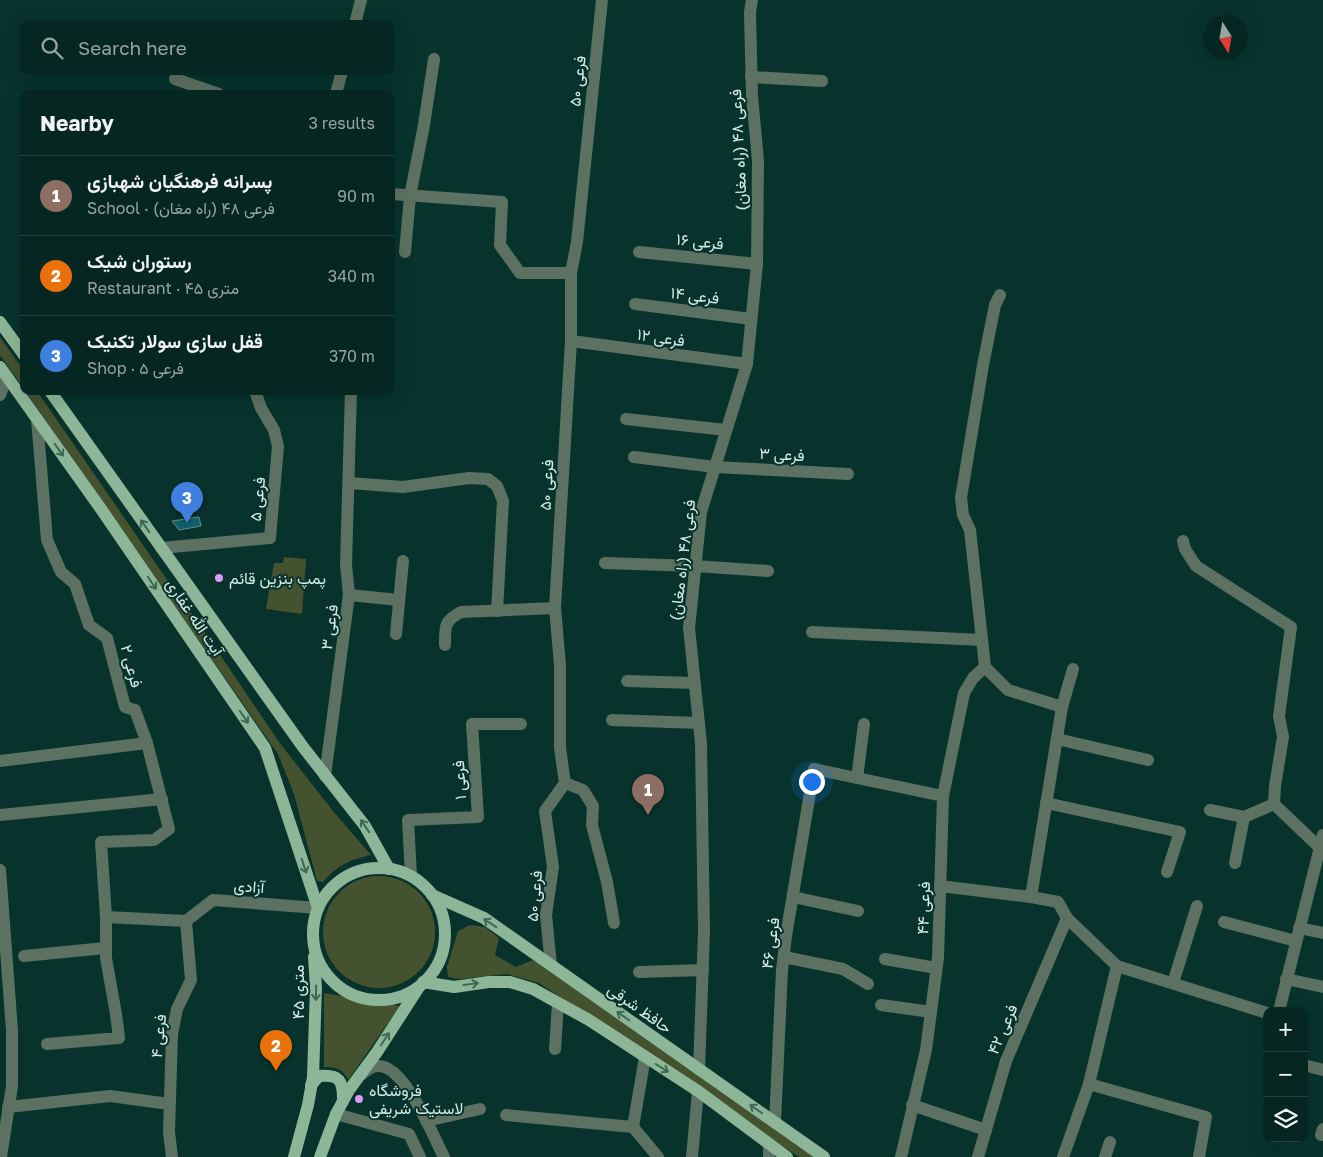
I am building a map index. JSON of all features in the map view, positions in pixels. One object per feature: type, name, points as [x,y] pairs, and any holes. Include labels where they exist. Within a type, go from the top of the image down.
[{"type":"main road","points":[[0,322],[20,350]]},
{"type":"main road","name":"آیت الله غفاری","points":[[4,372],[20,395]]},
{"type":"main road","name":"آیت الله غفاری","points":[[20,395],[101,508],[265,748],[318,908]]},
{"type":"main road","name":"آیت الله غفاری","points":[[53,395],[302,747],[365,826],[389,869]]},
{"type":"main road","points":[[320,1157],[336,1114],[344,1100],[421,984],[433,971],[442,953],[445,933],[442,913],[423,885],[411,876],[389,869],[371,868],[354,872],[339,881],[327,893],[318,908],[313,926],[313,944],[321,966],[335,984],[354,995],[376,1000],[399,997],[421,984],[454,987],[489,982],[510,982],[533,989],[589,1020],[698,1090],[769,1151],[787,1157]]},
{"type":"main road","name":"حافظ شرقی","points":[[432,896],[484,918],[824,1157]]},
{"type":"main road","name":"۴۵ متری","points":[[294,1157],[308,1105],[311,1085],[316,988],[313,944]]},
{"type":"main road","points":[[311,1085],[319,1076],[335,1076],[341,1082],[344,1100]]},
{"type":"street","points":[[356,20],[361,0]]},
{"type":"street","name":"فرعی ۵۰","points":[[550,965],[546,915],[553,867],[545,811],[565,783],[560,748],[560,665],[555,608],[571,341],[572,273],[578,242],[602,0]]},
{"type":"street","name":"فرعی ۴۸ (راه مغان)","points":[[700,1070],[704,931],[701,756],[689,628],[701,512],[747,364],[757,264],[758,161],[751,77],[750,12],[752,0]]},
{"type":"street","points":[[405,252],[410,196],[424,125],[434,59]]},
{"type":"street","points":[[337,90],[341,75]]},
{"type":"street","points":[[751,77],[822,81]]},
{"type":"street","points":[[175,80],[206,90]]},
{"type":"street","points":[[395,194],[502,202],[500,245],[520,273],[572,273]]},
{"type":"street","name":"فرعی ۱۶","points":[[638,252],[757,264]]},
{"type":"street","points":[[1000,295],[995,305],[983,366],[961,498],[963,515],[970,530],[985,667],[1008,690],[1062,707]]},
{"type":"street","name":"فرعی ۱۴","points":[[635,304],[751,319]]},
{"type":"street","name":"فرعی ۱۲","points":[[571,341],[747,364]]},
{"type":"street","points":[[0,395],[4,372]]},
{"type":"street","name":"فرعی ۵","points":[[161,548],[270,538],[278,446],[274,430],[261,408],[256,395]]},
{"type":"street","name":"فرعی ۳","points":[[325,776],[349,595],[346,565],[351,395]]},
{"type":"street","name":"فرعی ۲","points":[[37,419],[48,540],[60,572],[75,584],[90,625],[107,638],[125,707],[135,710],[147,743],[170,829],[154,840],[101,842],[106,917]]},
{"type":"street","points":[[626,419],[726,430]]},
{"type":"street","name":"فرعی ۳","points":[[634,458],[715,467],[848,474]]},
{"type":"street","points":[[349,483],[403,486],[469,478],[488,479],[497,486],[503,501],[497,612]]},
{"type":"street","points":[[1183,541],[1185,549],[1196,566],[1290,626],[1279,716],[1283,736],[1274,804]]},
{"type":"street","points":[[396,634],[403,561]]},
{"type":"street","points":[[605,563],[768,571]]},
{"type":"street","points":[[349,595],[399,600]]},
{"type":"street","points":[[445,645],[445,625],[451,618],[461,612],[497,612],[555,608]]},
{"type":"street","points":[[812,632],[982,640]]},
{"type":"street","name":"فرعی ۴۴","points":[[901,1157],[926,1050],[931,1012],[936,968],[943,796],[964,693],[973,678],[985,667]]},
{"type":"street","points":[[1030,897],[1062,707],[1073,669]]},
{"type":"street","points":[[627,681],[694,683]]},
{"type":"street","points":[[612,720],[699,723]]},
{"type":"street","name":"فرعی ۱","points":[[411,876],[408,820],[478,817],[472,724],[521,724]]},
{"type":"street","points":[[864,724],[857,778],[943,796]]},
{"type":"street","points":[[1057,739],[1148,760]]},
{"type":"street","points":[[0,760],[147,743]]},
{"type":"street","name":"فرعی ۴۶","points":[[775,1123],[782,970],[814,769],[857,778]]},
{"type":"street","points":[[565,783],[583,790],[593,806],[592,825],[607,882],[614,923]]},
{"type":"street","points":[[0,815],[162,799]]},
{"type":"street","points":[[1046,803],[1180,832],[1167,872]]},
{"type":"street","points":[[1210,810],[1244,817],[1274,804]]},
{"type":"street","points":[[1274,804],[1321,841],[1280,1007]]},
{"type":"street","points":[[1235,863],[1244,817]]},
{"type":"street","points":[[0,870],[12,1030],[12,1086],[1,1148]]},
{"type":"street","points":[[940,886],[1058,902],[1067,918],[1117,966],[1263,1012]]},
{"type":"street","points":[[794,897],[858,911]]},
{"type":"street","name":"آزادی","points":[[186,921],[213,900],[318,908]]},
{"type":"street","points":[[1173,984],[1197,906]]},
{"type":"street","points":[[47,1044],[119,1038],[105,948],[106,917],[186,921]]},
{"type":"street","name":"فرعی ۴۲","points":[[978,1157],[1006,1061],[1067,918]]},
{"type":"street","name":"فرعی ۴","points":[[172,1157],[169,1132],[169,1104],[172,1034],[177,1009],[191,980],[186,921]]},
{"type":"street","points":[[1224,922],[1298,934],[1323,933]]},
{"type":"street","points":[[24,956],[105,948]]},
{"type":"street","points":[[784,957],[843,969],[868,984]]},
{"type":"street","points":[[885,959],[936,968]]},
{"type":"street","points":[[1063,1157],[1089,1084],[1117,966]]},
{"type":"street","points":[[639,972],[703,970]]},
{"type":"street","points":[[1286,979],[1323,987]]},
{"type":"street","points":[[555,1049],[558,1003]]},
{"type":"street","points":[[881,1005],[931,1012]]},
{"type":"street","points":[[633,1127],[645,1057]]},
{"type":"street","points":[[358,1078],[372,1067],[380,1065],[392,1071],[402,1080],[410,1090],[441,1155]]},
{"type":"street","points":[[1308,1066],[1323,1070]]},
{"type":"street","points":[[1089,1084],[1206,1117],[1199,1157]]},
{"type":"street","points":[[692,1157],[698,1090]]},
{"type":"street","points":[[8,1107],[110,1096],[169,1104]]},
{"type":"street","points":[[912,1105],[986,1130]]},
{"type":"street","points":[[426,1121],[480,1109]]},
{"type":"street","points":[[336,1114],[409,1134],[420,1157]]},
{"type":"street","points":[[506,1116],[633,1127],[658,1157]]},
{"type":"street","points":[[1105,1157],[1110,1142]]},
{"type":"green space","points":[[0,337],[20,365],[20,383],[0,355]]},
{"type":"green space","points":[[28,395],[40,395],[279,742],[333,811],[371,855],[344,864],[323,882],[317,881],[294,794],[278,754]]},
{"type":"green space","points":[[284,557],[306,559],[302,614],[266,609],[274,563],[283,563]]},
{"type":"green space","points":[[379,876],[390,877],[400,881],[418,893],[430,911],[434,921],[434,943],[430,953],[418,971],[400,983],[390,987],[379,988],[368,987],[358,983],[340,971],[328,953],[324,943],[323,932],[324,921],[328,911],[340,893],[358,881],[368,877]]},
{"type":"green space","points":[[470,925],[485,927],[499,938],[495,955],[516,967],[533,960],[815,1157],[799,1157],[539,983],[507,974],[459,979],[448,977],[447,967],[458,931]]},
{"type":"green space","points":[[324,993],[400,1006],[348,1080],[339,1069],[324,1067]]},
{"type":"building","points":[[199,517],[201,526],[179,530],[172,521]]},
{"type":"place","name":"قفل سازی سولار تکنیک","points":[[187,523]]},
{"type":"place","name":"پمپ بنزین قائم","points":[[219,578]]},
{"type":"place","name":"پسرانه فرهنگیان شهبازی","points":[[648,815]]},
{"type":"place","name":"رستوران شیک","points":[[276,1071]]},
{"type":"place","name":"فروشگاه لاستیک شریفی","points":[[359,1099]]}]
